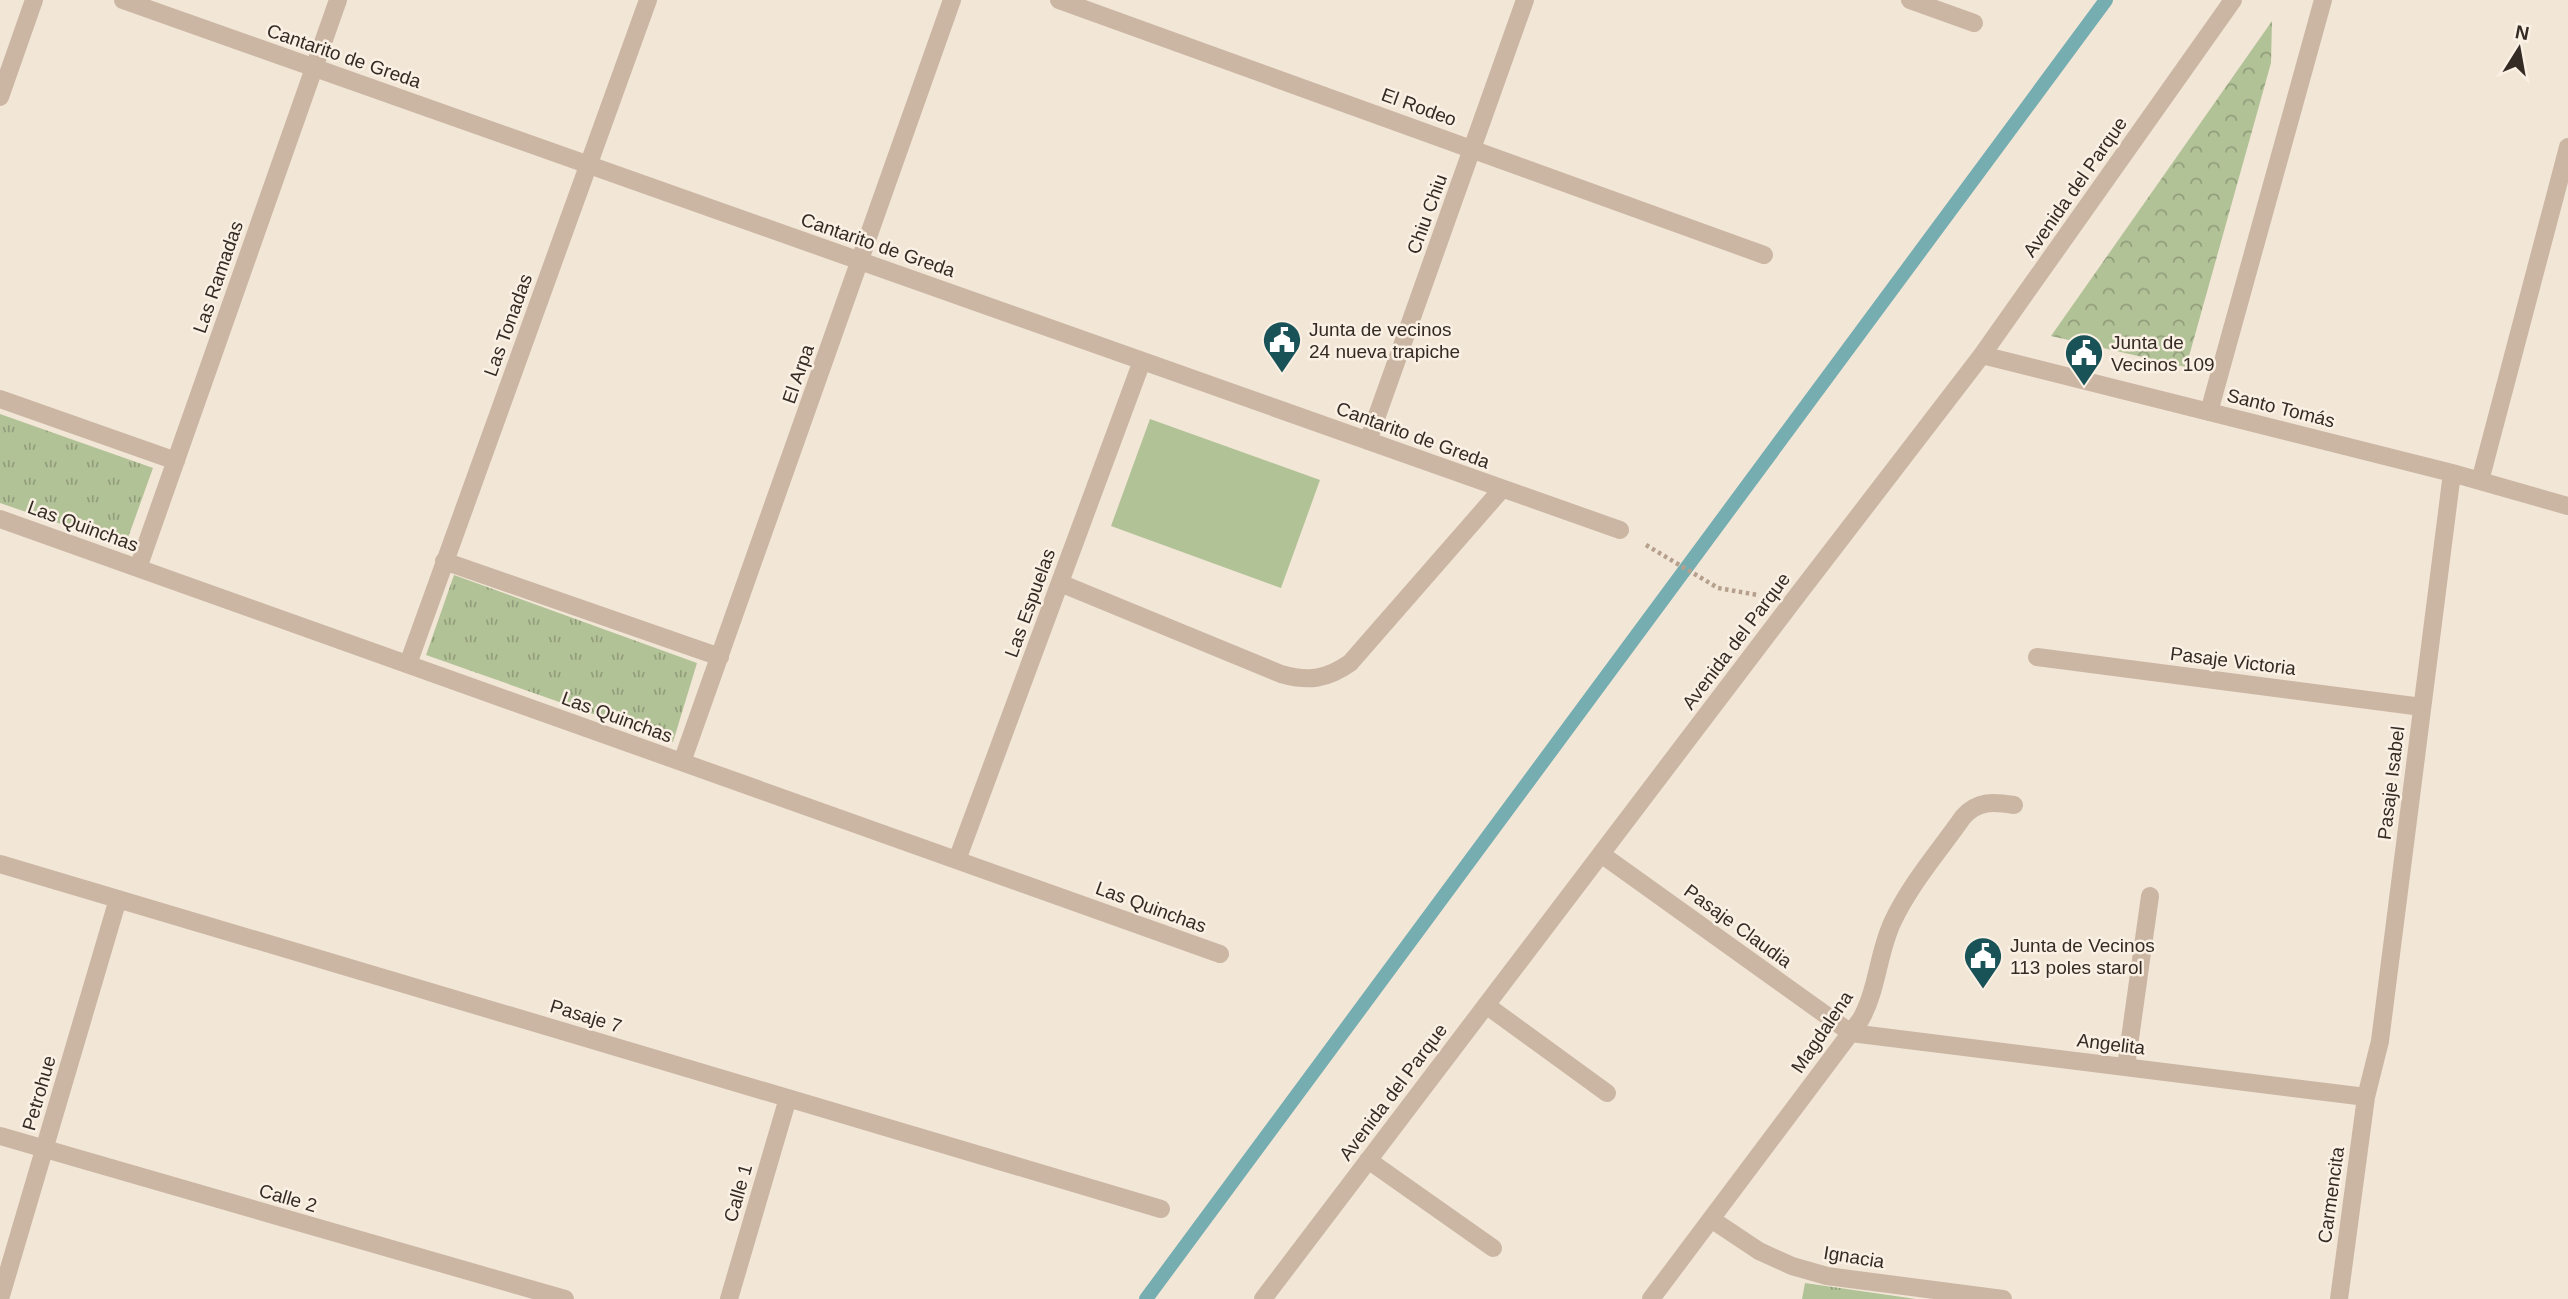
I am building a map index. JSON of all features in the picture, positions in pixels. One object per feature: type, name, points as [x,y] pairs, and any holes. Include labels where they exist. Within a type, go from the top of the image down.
[{"type":"street","points":[[0,97],[34,0]]},
{"type":"street","name":"Cantarito de Greda","points":[[123,0],[1619,530]]},
{"type":"street","name":"Las Ramadas","points":[[138,568],[338,0]]},
{"type":"street","name":"Las Tonadas","points":[[408,664],[648,0]]},
{"type":"street","name":"El Arpa","points":[[682,762],[953,0]]},
{"type":"street","name":"El Rodeo","points":[[1059,0],[1764,255]]},
{"type":"street","name":"Chiu Chiu","points":[[1368,441],[1525,0]]},
{"type":"street","points":[[1910,0],[1974,23]]},
{"type":"street","name":"Avenida del Parque","points":[[1263,1299],[1982,355],[2233,0]]},
{"type":"street","points":[[2209,412],[2323,0]]},
{"type":"street","points":[[2480,481],[2568,148]]},
{"type":"street","name":"Santo Tomás","points":[[1982,355],[2452,473],[2568,506]]},
{"type":"street","name":"Las Espuelas","points":[[957,860],[1143,361]]},
{"type":"street","points":[[0,399],[176,461]]},
{"type":"street","name":"Pasaje Isabel","points":[[2366,1097],[2380,1041],[2452,473]]},
{"type":"street","points":[[1060,583],[1281,674],[1298,679],[1315,679],[1334,674],[1350,663],[1502,489]]},
{"type":"street","name":"Las Quinchas","points":[[0,519],[1220,954]]},
{"type":"street","points":[[444,561],[720,657]]},
{"type":"street","name":"Pasaje Victoria","points":[[2037,657],[2422,706]]},
{"type":"street","name":"Magdalena","points":[[1651,1299],[1852,1033],[1869,1004],[1884,946],[1903,901],[1963,817],[1969,810],[1983,803],[2014,805]]},
{"type":"street","name":"Pasaje Claudia","points":[[1601,853],[1852,1033]]},
{"type":"street","name":"Pasaje 7","points":[[0,864],[1161,1209]]},
{"type":"street","points":[[2126,1067],[2150,896]]},
{"type":"street","name":"Petrohue","points":[[0,1299],[118,899]]},
{"type":"street","points":[[1486,1005],[1607,1093]]},
{"type":"street","name":"Angelita","points":[[1852,1033],[2366,1097]]},
{"type":"street","name":"Carmencita","points":[[2339,1299],[2366,1097]]},
{"type":"street","name":"Calle 1","points":[[729,1299],[788,1098]]},
{"type":"street","name":"Calle 2","points":[[0,1136],[565,1299]]},
{"type":"street","points":[[1368,1160],[1493,1248]]},
{"type":"street","name":"Ignacia","points":[[1711,1219],[1759,1251],[1792,1266],[1827,1276],[2003,1299]]},
{"type":"path","points":[[1662,554],[1718,588]]},
{"type":"green space","points":[[2272,21],[2271,63],[2186,367],[2051,336]]},
{"type":"green space","points":[[0,414],[153,468],[125,546],[0,503]]},
{"type":"green space","points":[[1150,419],[1320,480],[1281,588],[1111,526]]},
{"type":"green space","points":[[454,575],[697,663],[673,742],[426,655]]},
{"type":"green space","points":[[1805,1283],[1916,1299],[1802,1299]]},
{"type":"waterway","points":[[1146,1299],[2106,0]]},
{"type":"place","name":"Junta de vecinos 24 nueva trapiche","points":[[1282,374]]},
{"type":"place","name":"Junta de Vecinos 109","points":[[2084,387]]},
{"type":"place","name":"Junta de Vecinos 113 poles starol","points":[[1983,990]]}]
